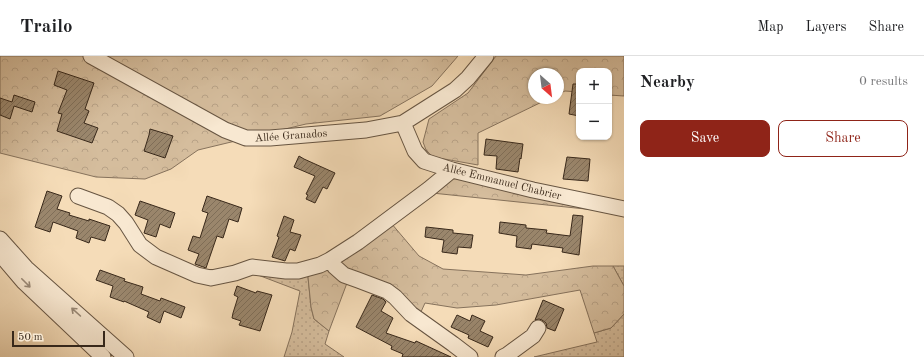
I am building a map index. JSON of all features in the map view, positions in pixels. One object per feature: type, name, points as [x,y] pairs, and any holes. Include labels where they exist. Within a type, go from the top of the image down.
[{"type":"street","name":"Allée Granados","points":[[91,56],[225,130],[246,138],[270,138],[366,130],[402,123],[455,90],[468,78],[486,56]]},
{"type":"street","name":"Allée Emmanuel Chabrier","points":[[402,123],[415,151],[424,161],[452,170],[533,190],[624,209]]},
{"type":"street","points":[[78,196],[108,207],[118,214],[140,244],[156,257],[197,275],[211,278],[235,273],[252,267],[298,271],[320,265],[364,237],[423,194],[452,170]]},
{"type":"street","points":[[0,239],[26,268],[126,357]]},
{"type":"street","points":[[0,254],[23,281],[103,357]]},
{"type":"street","points":[[330,260],[344,275],[387,291],[395,297],[411,314],[470,357]]},
{"type":"street","points":[[503,357],[533,336],[538,328]]},
{"type":"green space","points":[[0,56],[458,56],[432,86],[380,116],[306,124],[198,150],[171,169],[145,179],[96,177],[0,153]]},
{"type":"green space","points":[[496,56],[624,56],[624,96],[612,95],[612,68],[576,68],[576,92],[564,91],[564,68],[528,68],[528,104],[538,104],[478,133],[478,165],[433,157],[426,150],[423,142],[429,119],[468,93]]},
{"type":"green space","points":[[453,175],[595,210],[432,193]]},
{"type":"green space","points":[[391,223],[419,256],[443,269],[526,275],[593,266],[613,266],[624,286],[624,314],[611,328],[594,333],[580,290],[496,305],[457,308],[425,303],[420,314],[343,272],[338,261]]},
{"type":"green space","points":[[613,266],[624,266],[624,286]]},
{"type":"green space","points":[[323,269],[329,270],[347,283],[329,331],[314,319],[311,307],[308,277],[309,273]]},
{"type":"green space","points":[[309,273],[308,277],[311,307],[314,319],[329,331],[325,344],[344,357],[284,357],[292,332],[300,291],[258,275]]},
{"type":"green space","points":[[624,314],[624,357],[534,357],[597,342],[594,333],[611,328]]},
{"type":"building","points":[[58,71],[94,83],[85,109],[89,111],[84,123],[98,128],[92,143],[57,131],[62,114],[58,113],[67,90],[54,85]]},
{"type":"building","points":[[573,84],[576,84],[576,115],[569,114]]},
{"type":"building","points":[[14,95],[35,102],[32,112],[14,106],[10,119],[0,115],[0,98],[12,102]]},
{"type":"building","points":[[150,129],[173,136],[165,158],[144,151]]},
{"type":"building","points":[[486,139],[523,144],[518,172],[496,169],[497,156],[484,155]]},
{"type":"building","points":[[299,156],[335,173],[327,189],[323,187],[315,203],[306,199],[308,195],[306,194],[315,176],[294,167]]},
{"type":"building","points":[[567,157],[590,159],[588,181],[563,179]]},
{"type":"building","points":[[47,191],[62,196],[57,209],[70,213],[69,215],[89,221],[89,219],[110,226],[105,241],[91,237],[89,243],[76,238],[78,231],[53,222],[50,232],[35,227]]},
{"type":"building","points":[[207,196],[242,208],[238,222],[229,219],[223,238],[217,236],[206,268],[195,264],[199,254],[188,250],[193,236],[200,238],[208,213],[202,211]]},
{"type":"building","points":[[140,201],[175,213],[170,228],[160,224],[156,237],[144,233],[148,220],[135,215]]},
{"type":"building","points":[[573,215],[583,216],[579,255],[562,252],[563,248],[532,244],[531,249],[516,247],[517,236],[499,233],[500,222],[526,225],[526,228],[547,230],[546,233],[570,236]]},
{"type":"building","points":[[284,216],[294,220],[290,232],[301,235],[295,251],[290,249],[285,261],[272,257]]},
{"type":"building","points":[[426,227],[453,230],[453,233],[473,235],[471,248],[458,247],[457,254],[442,252],[444,240],[425,237]]},
{"type":"building","points":[[100,270],[125,279],[124,281],[143,287],[141,294],[160,301],[161,298],[185,307],[181,318],[164,311],[160,323],[147,317],[149,312],[124,301],[110,297],[113,286],[96,280]]},
{"type":"building","points":[[237,286],[256,293],[257,291],[272,295],[260,331],[239,325],[241,321],[232,318],[238,297],[234,295]]},
{"type":"building","points":[[372,295],[383,299],[386,302],[381,311],[393,318],[386,333],[415,343],[416,341],[451,357],[402,357],[403,354],[391,349],[392,346],[356,327]]},
{"type":"building","points":[[543,300],[564,309],[555,331],[547,328],[546,323],[542,320],[535,320]]},
{"type":"building","points":[[457,315],[470,321],[472,315],[485,321],[480,331],[493,337],[488,347],[468,338],[469,335],[451,327]]}]
